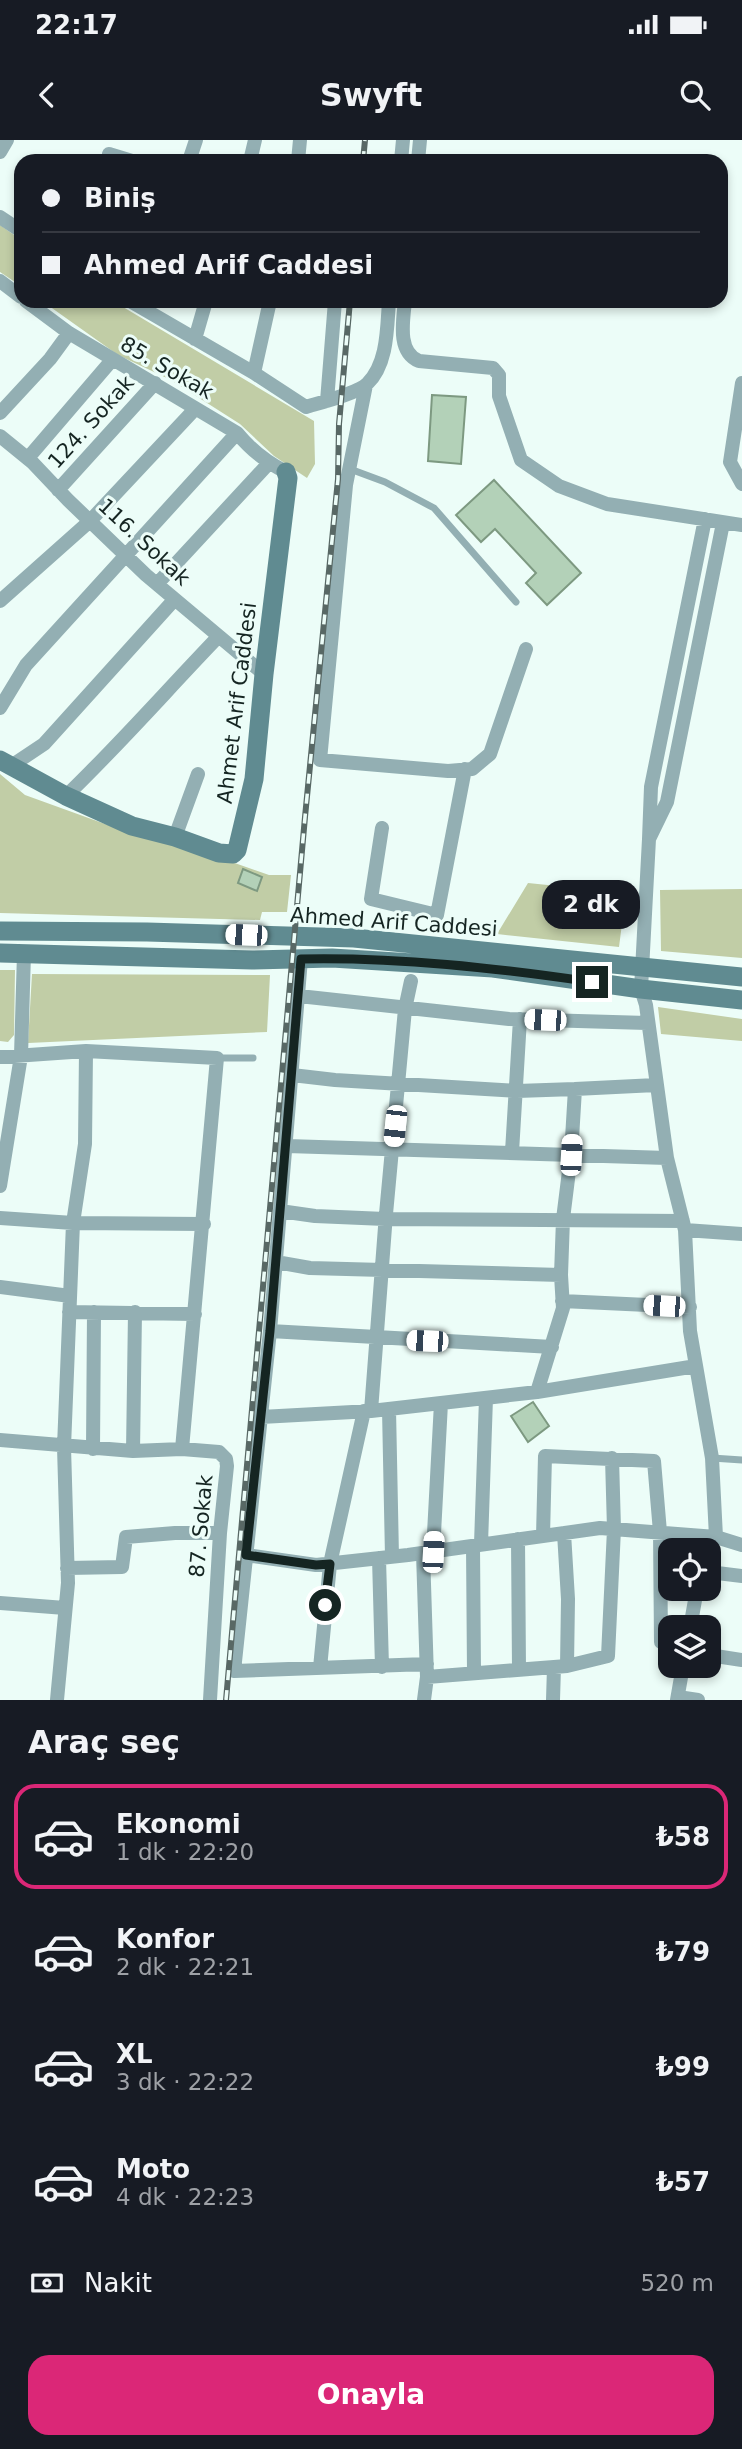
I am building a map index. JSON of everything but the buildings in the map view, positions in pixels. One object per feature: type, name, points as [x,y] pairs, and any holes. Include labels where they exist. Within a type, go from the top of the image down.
[{"type":"street","points":[[0,152],[7,140]]},
{"type":"street","points":[[0,281],[14,292]]},
{"type":"street","name":"85. Sokak","points":[[35,308],[69,334],[237,433],[248,446],[277,468]]},
{"type":"street","points":[[152,308],[195,339],[306,407],[366,385]]},
{"type":"street","points":[[195,339],[204,308]]},
{"type":"street","points":[[254,373],[269,308]]},
{"type":"street","points":[[327,401],[334,308]]},
{"type":"street","points":[[388,308],[385,344],[378,368],[366,385],[349,469],[320,760],[448,771],[472,769],[490,754],[526,649]]},
{"type":"street","points":[[405,308],[404,347],[411,358],[493,368],[499,375],[499,396],[521,460],[540,474],[559,486],[607,504],[742,526]]},
{"type":"street","points":[[0,412],[50,359],[69,334]]},
{"type":"street","points":[[28,458],[112,360]]},
{"type":"street","name":"124. Sokak","points":[[58,490],[155,383]]},
{"type":"street","points":[[742,383],[730,462],[742,484]]},
{"type":"street","points":[[0,601],[90,521],[195,409]]},
{"type":"street","points":[[0,708],[26,664],[237,433]]},
{"type":"street","name":"116. Sokak","points":[[0,436],[28,458],[174,600],[264,674]]},
{"type":"street","points":[[157,584],[277,468]]},
{"type":"street","name":"Ahmet Arif Caddesi","points":[[6,763],[66,796],[132,826],[219,853],[229,855],[237,850],[254,779],[288,478],[277,468]]},
{"type":"street","points":[[705,519],[651,787],[641,989],[646,1005],[667,1158],[684,1226],[690,1331],[712,1458],[709,1538]]},
{"type":"street","points":[[649,839],[667,802],[723,523]]},
{"type":"street","points":[[6,763],[44,744],[174,600]]},
{"type":"street","points":[[66,796],[109,755],[218,637]]},
{"type":"street","points":[[382,828],[371,899],[437,915],[465,769]]},
{"type":"street","points":[[175,838],[198,774]]},
{"type":"street","name":"Ahmed Arif Caddesi","points":[[0,931],[354,938],[742,977]]},
{"type":"street","name":"Ahmed Arif Caddesi","points":[[0,953],[332,958],[494,968],[742,1000]]},
{"type":"street","points":[[0,1186],[2,1155],[21,1056],[24,953]]},
{"type":"street","points":[[301,959],[270,1331],[234,1671],[382,1667],[474,1673],[561,1667],[608,1656],[614,1529],[612,1458]]},
{"type":"street","points":[[320,1668],[330,1564],[368,1411],[377,1339],[385,1219],[405,1009],[411,981]]},
{"type":"street","points":[[299,996],[520,1019],[647,1023]]},
{"type":"street","points":[[512,1152],[520,1019]]},
{"type":"street","points":[[57,1700],[67,1568],[64,1447],[69,1312],[73,1223],[85,1144],[86,1052]]},
{"type":"street","points":[[0,1057],[86,1052],[217,1058],[182,1449]]},
{"type":"street","points":[[292,1075],[517,1091],[656,1085]]},
{"type":"street","points":[[537,1392],[563,1308],[563,1219],[575,1089]]},
{"type":"street","points":[[286,1146],[667,1158]]},
{"type":"street","points":[[280,1211],[315,1216],[385,1219],[563,1219],[684,1226],[742,1234]]},
{"type":"street","points":[[0,1218],[73,1223],[204,1224]]},
{"type":"street","points":[[276,1262],[310,1269],[561,1275]]},
{"type":"street","points":[[0,1287],[70,1296]]},
{"type":"street","points":[[562,1301],[690,1307]]},
{"type":"street","points":[[69,1312],[195,1314]]},
{"type":"street","points":[[93,1449],[94,1312]]},
{"type":"street","points":[[133,1451],[135,1312]]},
{"type":"street","points":[[270,1331],[552,1347]]},
{"type":"street","points":[[261,1417],[368,1411],[486,1398],[696,1366]]},
{"type":"street","points":[[474,1673],[477,1545],[486,1398]]},
{"type":"street","points":[[425,1700],[428,1552],[441,1403]]},
{"type":"street","points":[[382,1667],[388,1409]]},
{"type":"street","name":"87. Sokak","points":[[0,1440],[93,1449],[182,1449],[219,1452],[226,1459],[210,1700]]},
{"type":"street","points":[[543,1536],[545,1456],[654,1461],[660,1532],[661,1615]]},
{"type":"street","points":[[246,1555],[316,1565],[330,1564],[600,1528],[660,1532],[693,1538]]},
{"type":"street","points":[[67,1568],[122,1567],[126,1537],[220,1533]]},
{"type":"street","points":[[553,1700],[561,1667],[568,1600],[564,1533]]},
{"type":"street","points":[[519,1539],[519,1670]]},
{"type":"street","points":[[721,1542],[742,1545]]},
{"type":"street","points":[[721,1573],[742,1576]]},
{"type":"street","points":[[0,1603],[65,1608]]},
{"type":"street","points":[[721,1657],[742,1660]]},
{"type":"street","points":[[681,1678],[677,1698],[698,1700]]},
{"type":"lane","points":[[349,469],[385,482],[434,508],[516,602]]},
{"type":"lane","points":[[217,1058],[253,1058]]},
{"type":"lane","points":[[712,1458],[742,1460]]},
{"type":"green space","points":[[0,225],[14,235],[14,281],[0,272]]},
{"type":"green space","points":[[52,308],[125,308],[314,421],[315,464],[307,478],[274,456],[240,424],[171,380],[118,355]]},
{"type":"green space","points":[[0,774],[25,795],[130,833],[175,842],[269,875],[291,875],[287,912],[262,912],[260,920],[0,913]]},
{"type":"green space","points":[[528,883],[626,893],[619,947],[497,934]]},
{"type":"green space","points":[[742,889],[742,958],[661,951],[660,890]]},
{"type":"green space","points":[[0,970],[15,970],[14,1035],[8,1042],[0,1041]]},
{"type":"green space","points":[[32,974],[270,975],[267,1032],[28,1043]]},
{"type":"green space","points":[[658,1007],[742,1019],[742,1041],[661,1034]]},
{"type":"railway","points":[[364,154],[365,140]]},
{"type":"railway","points":[[226,1700],[338,479],[339,424],[349,308]]},
{"type":"route","points":[[325,1605],[330,1564],[316,1565],[246,1555],[270,1331],[301,959],[332,958],[494,968],[592,982]]}]
